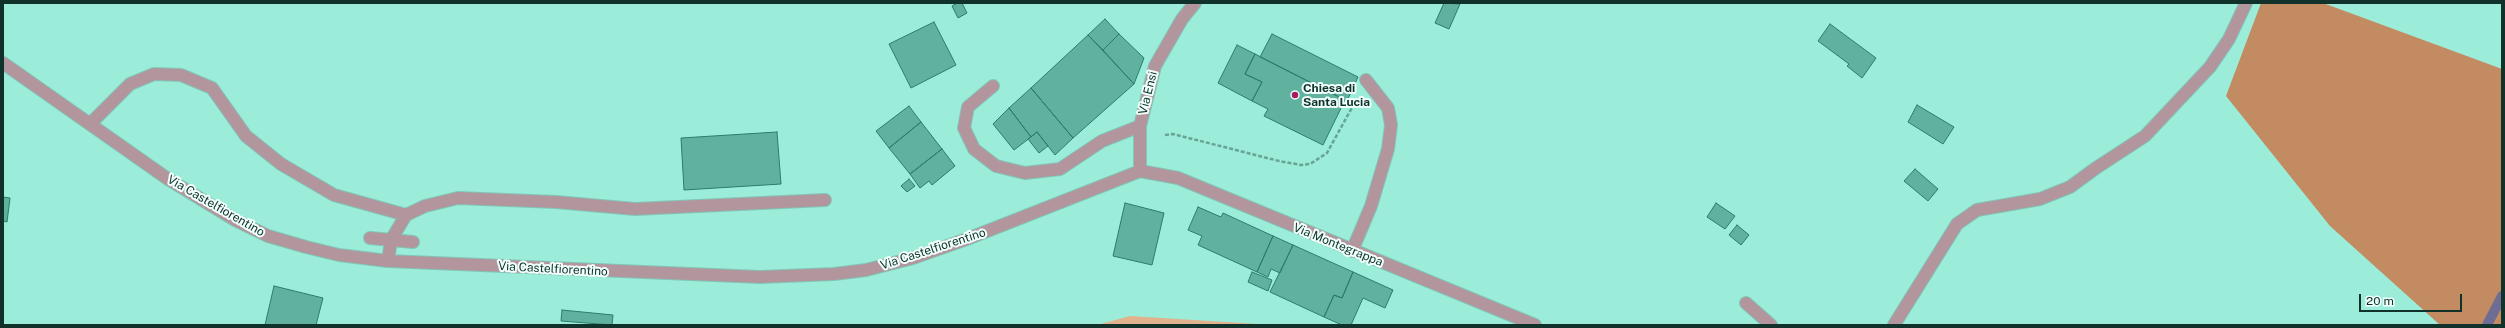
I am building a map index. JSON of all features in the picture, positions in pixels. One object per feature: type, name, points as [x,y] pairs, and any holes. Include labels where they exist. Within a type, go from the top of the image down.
[{"type":"street","name":"Via Ensi","points":[[1140,172],[1140,126],[1155,66],[1182,19],[1195,3]]},
{"type":"street","points":[[1894,325],[1957,224],[1977,210],[2040,199],[2070,187],[2145,136],[2210,67],[2229,39],[2246,3]]},
{"type":"street","name":"Via Castelfiorentino","points":[[3,63],[168,179],[235,220],[268,236],[339,255],[388,262],[752,277],[834,274],[866,270],[913,258],[967,240],[1140,172]]},
{"type":"street","points":[[90,124],[130,84],[154,74],[181,75],[212,88],[246,136],[281,164],[334,195],[406,215]]},
{"type":"street","points":[[1352,251],[1373,199],[1388,149],[1391,125],[1388,108],[1366,80]]},
{"type":"street","points":[[992,86],[968,107],[964,128],[974,149],[996,166],[1025,174],[1060,169],[1102,141],[1140,126]]},
{"type":"street","name":"Via Montegrappa","points":[[1140,172],[1178,178],[1534,325]]},
{"type":"street","points":[[388,262],[391,240],[406,215],[425,206],[458,198],[556,202],[635,209],[825,200]]},
{"type":"street","points":[[370,238],[413,242]]},
{"type":"street","points":[[1746,303],[1771,325]]},
{"type":"path","points":[[1173,134],[1279,161],[1310,164],[1327,153],[1366,80]]},
{"type":"shaded area","points":[[2261,3],[2323,3],[2502,69],[2502,325],[2440,325],[2330,226],[2226,96]]},
{"type":"shaded area","points":[[1130,316],[1274,325],[1097,325]]},
{"type":"building","points":[[957,3],[962,3],[967,13],[958,18],[952,6]]},
{"type":"building","points":[[1444,3],[1460,4],[1449,29],[1435,23]]},
{"type":"building","points":[[1105,19],[1119,34],[1103,50],[1088,35]]},
{"type":"building","points":[[934,22],[956,65],[911,88],[889,44]]},
{"type":"building","points":[[1830,24],[1876,58],[1862,78],[1847,66],[1849,64],[1818,41]]},
{"type":"building","points":[[1119,34],[1144,58],[1134,84],[1103,50]]},
{"type":"building","points":[[1272,34],[1358,77],[1347,101],[1260,57]]},
{"type":"building","points":[[1088,35],[1134,84],[1073,138],[1031,88]]},
{"type":"building","points":[[1237,45],[1255,54],[1245,74],[1262,82],[1252,101],[1218,83]]},
{"type":"building","name":"Chiesa di Santa Lucia","points":[[1255,54],[1345,100],[1323,145],[1264,116],[1268,109],[1252,101],[1262,82],[1245,74]]},
{"type":"building","points":[[1031,88],[1073,138],[1055,155],[1037,132],[1031,137],[1009,108]]},
{"type":"building","points":[[1917,105],[1954,127],[1943,144],[1908,122]]},
{"type":"building","points":[[909,106],[921,122],[889,148],[876,131]]},
{"type":"building","points":[[1009,108],[1031,137],[1014,150],[993,124]]},
{"type":"building","points":[[921,122],[942,149],[910,174],[889,148]]},
{"type":"building","points":[[777,132],[781,184],[684,190],[681,138]]},
{"type":"building","points":[[1037,132],[1048,146],[1039,153],[1028,139]]},
{"type":"building","points":[[942,149],[955,166],[932,185],[929,181],[920,188],[910,174]]},
{"type":"building","points":[[1915,169],[1938,189],[1928,201],[1904,181]]},
{"type":"building","points":[[909,179],[915,186],[907,192],[901,186]]},
{"type":"building","points":[[3,197],[10,198],[7,222],[3,221]]},
{"type":"building","points":[[1125,203],[1164,213],[1152,265],[1113,256]]},
{"type":"building","points":[[1716,203],[1735,216],[1725,229],[1707,217]]},
{"type":"building","points":[[1198,207],[1221,217],[1223,213],[1273,236],[1257,272],[1198,245],[1202,236],[1188,230]]},
{"type":"building","points":[[1737,225],[1749,235],[1741,245],[1729,235]]},
{"type":"building","points":[[1273,236],[1293,245],[1280,273],[1271,269],[1268,277],[1257,272]]},
{"type":"building","points":[[1293,245],[1353,272],[1342,298],[1334,295],[1324,317],[1270,292]]},
{"type":"building","points":[[1252,272],[1272,280],[1268,291],[1248,282]]},
{"type":"building","points":[[1353,272],[1393,290],[1385,308],[1363,298],[1351,325],[1342,325],[1324,317],[1334,295],[1342,298]]},
{"type":"building","points":[[274,286],[323,298],[316,325],[265,325]]},
{"type":"building","points":[[562,310],[613,315],[612,325],[561,321]]},
{"type":"waterway","points":[[2487,325],[2502,296]]},
{"type":"place","name":"Chiesa di Santa Lucia","points":[[1295,95]]}]
